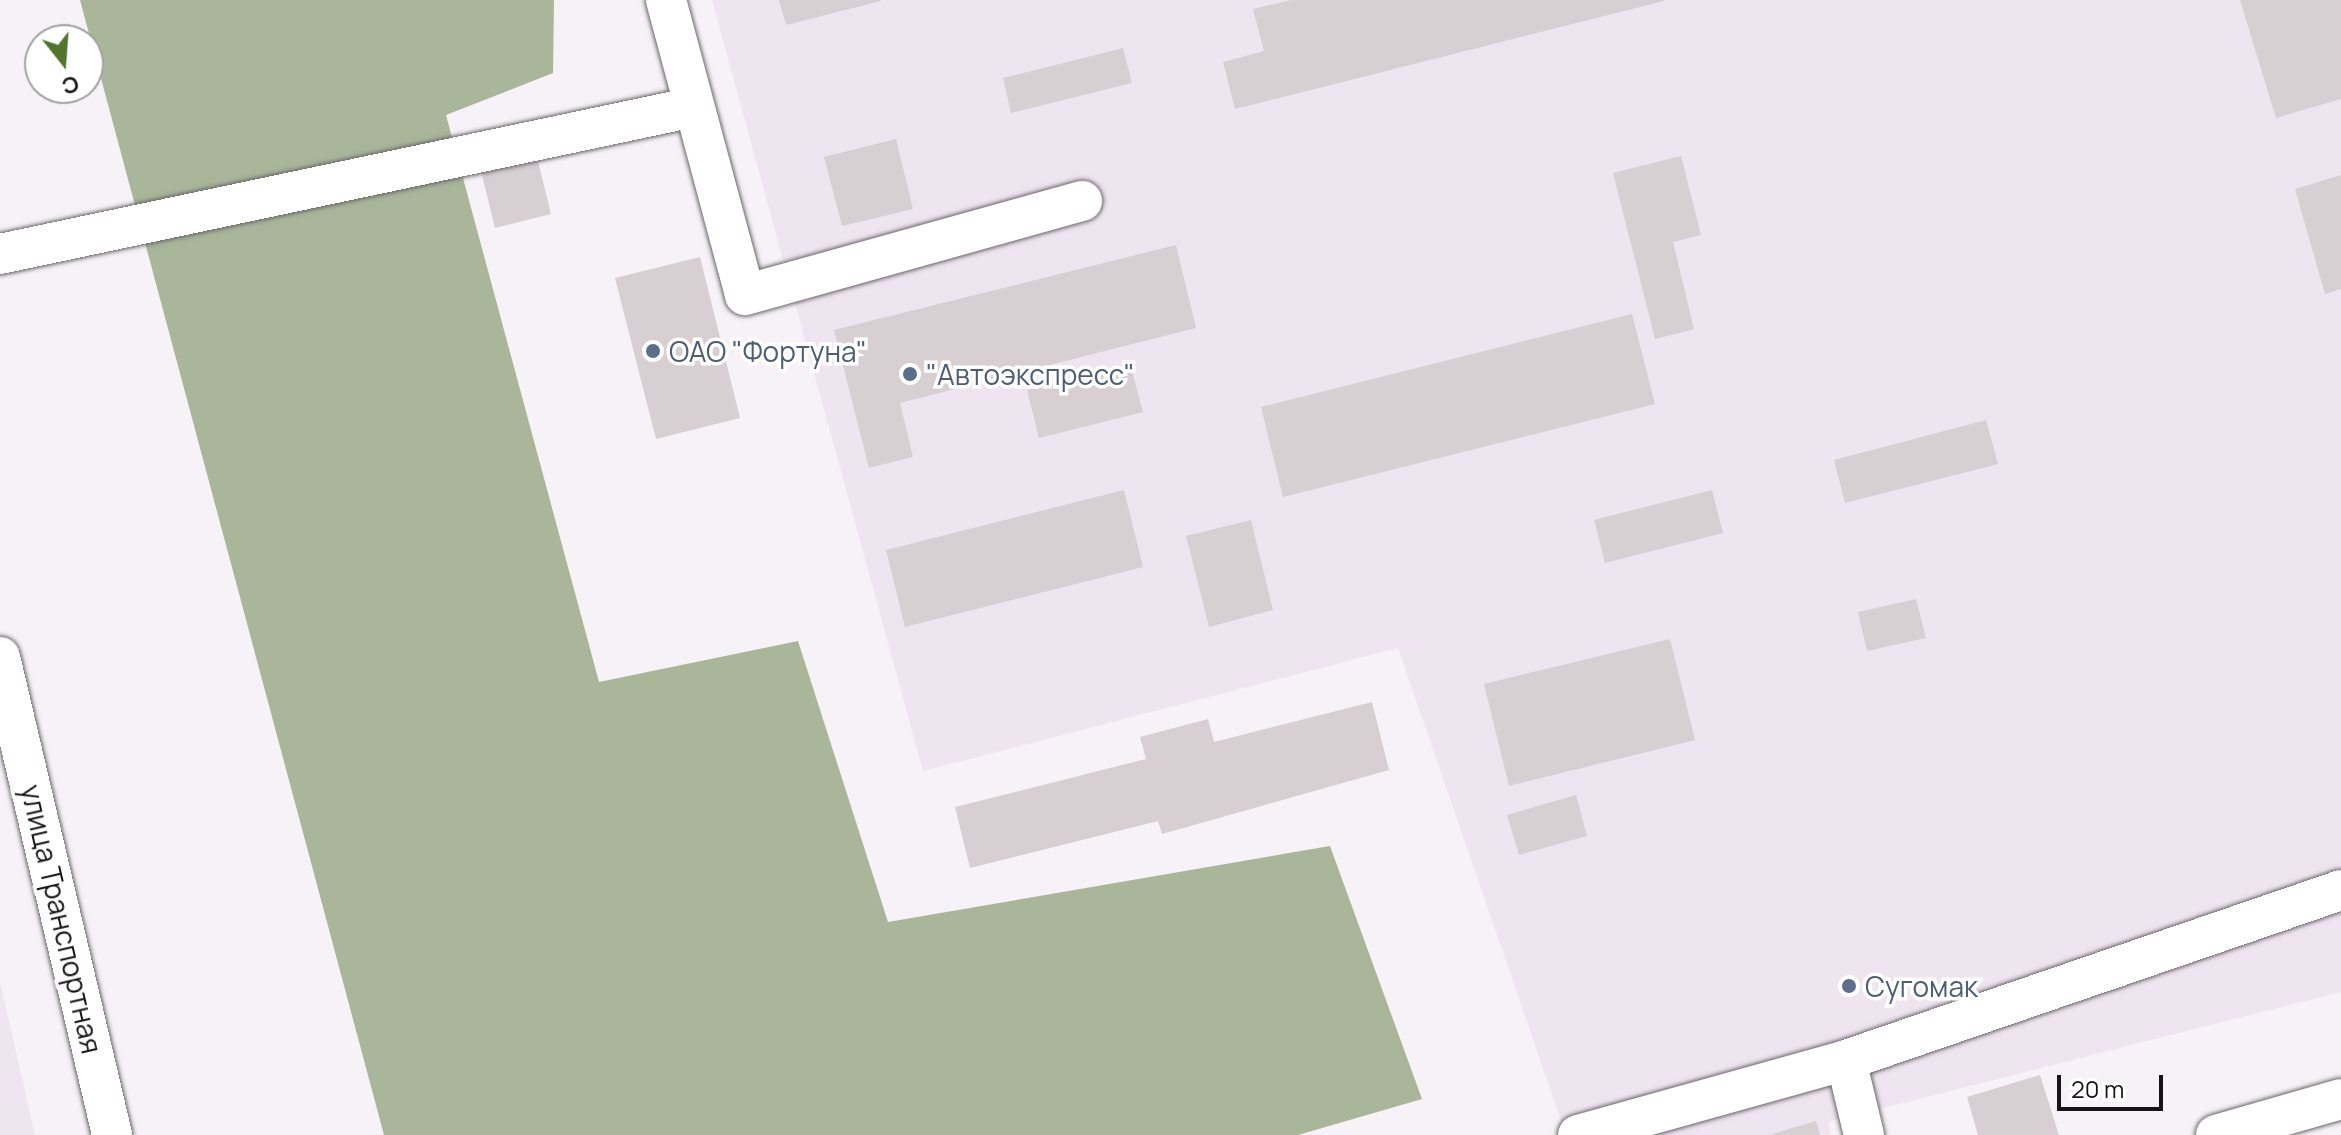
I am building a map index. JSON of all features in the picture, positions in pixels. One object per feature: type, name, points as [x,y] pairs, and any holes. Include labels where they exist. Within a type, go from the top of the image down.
[{"type":"street","points":[[666,0],[745,295],[1082,201]]},
{"type":"street","points":[[0,254],[694,107]]},
{"type":"street","name":"улица Транспортная","points":[[0,657],[112,1135]]},
{"type":"street","points":[[1578,1135],[1846,1060],[2341,890]]},
{"type":"street","points":[[1846,1060],[1864,1135]]},
{"type":"street","points":[[2216,1135],[2341,1099]]},
{"type":"shaded area","points":[[712,0],[2341,0],[2341,992],[1828,1122],[1830,1135],[1566,1135],[1398,648],[923,771]]},
{"type":"shaded area","points":[[0,982],[35,1135],[0,1135]]},
{"type":"green space","points":[[80,0],[554,0],[553,73],[446,115],[599,682],[798,641],[888,922],[1330,846],[1422,1099],[1298,1135],[384,1135],[104,90],[104,24],[86,24]]},
{"type":"building","points":[[779,0],[880,0],[881,1],[786,25]]},
{"type":"building","points":[[1291,0],[1664,1],[1235,109],[1223,62],[1264,51],[1253,9]]},
{"type":"building","points":[[2240,0],[2341,0],[2341,99],[2276,118]]},
{"type":"building","points":[[1123,48],[1132,83],[1011,113],[1003,78]]},
{"type":"building","points":[[896,139],[913,209],[842,226],[824,157]]},
{"type":"building","points":[[534,145],[551,214],[495,228],[478,159]]},
{"type":"building","points":[[1681,156],[1701,235],[1673,242],[1694,329],[1655,339],[1613,173]]},
{"type":"building","points":[[2341,175],[2341,289],[2325,294],[2295,189]]},
{"type":"building","points":[[1176,245],[1196,328],[900,403],[913,457],[869,468],[834,330]]},
{"type":"building","points":[[700,257],[740,418],[656,439],[615,278]]},
{"type":"building","points":[[1632,314],[1655,404],[1283,497],[1261,407]]},
{"type":"building","points":[[1130,364],[1143,412],[1039,438],[1027,390]]},
{"type":"building","points":[[1986,420],[1998,464],[1845,503],[1834,460]]},
{"type":"building","points":[[1124,490],[1143,567],[905,627],[886,550]]},
{"type":"building","points":[[1712,490],[1723,533],[1605,563],[1594,520]]},
{"type":"building","points":[[1251,520],[1273,610],[1209,627],[1186,536]]},
{"type":"building","points":[[1916,599],[1926,638],[1867,651],[1858,612]]},
{"type":"building","points":[[1670,639],[1695,740],[1509,786],[1484,684]]},
{"type":"building","points":[[1372,702],[1389,770],[1162,834],[1158,821],[970,868],[955,807],[1146,759],[1140,737],[1208,719],[1214,742]]},
{"type":"building","points":[[1576,795],[1587,836],[1519,855],[1507,815]]},
{"type":"building","points":[[2040,1075],[2059,1135],[1978,1135],[1967,1097]]},
{"type":"building","points":[[1816,1121],[1820,1135],[1772,1135],[1772,1134]]},
{"type":"place","name":"ОАО \"Фортуна\"","points":[[653,351]]},
{"type":"place","name":"\"Автоэкспресс\"","points":[[910,374]]},
{"type":"place","name":"Сугомак","points":[[1849,986]]}]
